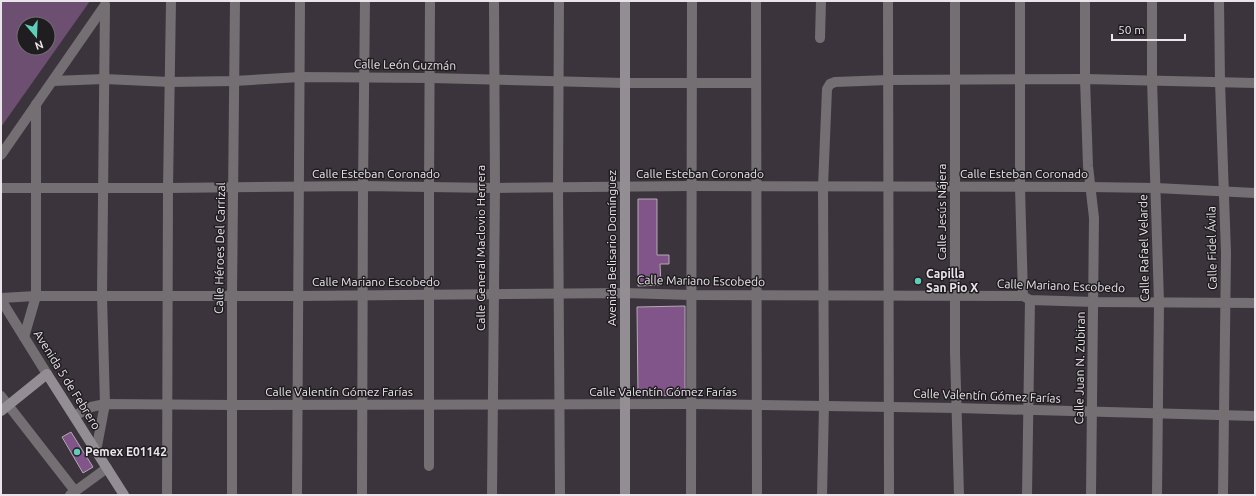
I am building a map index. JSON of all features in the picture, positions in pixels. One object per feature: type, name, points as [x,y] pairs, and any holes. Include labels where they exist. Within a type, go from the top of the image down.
[{"type":"street","points":[[168,495],[168,188],[171,1]]},
{"type":"street","name":"Calle Héroes Del Carrizal","points":[[232,495],[232,296],[235,1]]},
{"type":"street","points":[[297,495],[299,404],[298,296],[300,1]]},
{"type":"street","points":[[362,495],[365,1]]},
{"type":"street","points":[[429,466],[430,1]]},
{"type":"street","name":"Calle General Maclovio Herrera","points":[[492,495],[495,188],[494,1]]},
{"type":"street","points":[[558,1],[560,495]]},
{"type":"street","name":"Avenida Belisario Domínguez","points":[[625,1],[625,495]]},
{"type":"street","points":[[691,495],[690,295],[692,1]]},
{"type":"street","points":[[756,1],[757,495]]},
{"type":"street","points":[[820,38],[821,1]]},
{"type":"street","points":[[888,1],[888,495]]},
{"type":"street","name":"Calle Jesús Nájera","points":[[955,1],[955,353],[959,495]]},
{"type":"street","points":[[1020,1],[1020,187],[1026,298],[1029,410],[1027,495]]},
{"type":"street","name":"Calle Juan N. Zubiran","points":[[1085,1],[1085,79],[1088,166],[1090,187],[1094,204],[1091,495]]},
{"type":"street","name":"Calle Rafael Velarde","points":[[1152,1],[1152,80],[1159,302],[1157,495]]},
{"type":"street","name":"Calle Fidel Ávila","points":[[1219,1],[1220,82],[1226,226],[1223,495]]},
{"type":"street","points":[[96,451],[105,404],[102,296],[102,188],[106,3]]},
{"type":"street","points":[[1,155],[106,3]]},
{"type":"street","name":"Calle León Guzmán","points":[[53,81],[104,79],[170,82],[234,81],[300,77],[756,83]]},
{"type":"street","points":[[822,495],[824,405],[823,187],[827,89],[830,84],[835,82],[888,80],[1020,79],[1255,82]]},
{"type":"street","points":[[24,338],[36,296],[36,104]]},
{"type":"street","name":"Calle Esteban Coronado","points":[[1,188],[299,186],[495,188],[691,186],[1090,187],[1255,192]]},
{"type":"street","name":"Calle Mariano Escobedo","points":[[1,299],[36,296],[298,296],[625,293],[690,295],[955,296],[1094,302],[1255,303]]},
{"type":"street","name":"Avenida 5 de Febrero","points":[[1,299],[24,338],[124,495]]},
{"type":"street","points":[[5,408],[47,374]]},
{"type":"street","points":[[1,396],[5,408],[73,493],[107,468]]},
{"type":"street","name":"Calle Valentín Gómez Farías","points":[[74,416],[91,407],[105,404],[824,405],[1255,416]]},
{"type":"shaded area","points":[[1,1],[90,1],[56,49],[56,16],[16,16],[16,56],[51,56],[1,127]]},
{"type":"building","points":[[638,199],[657,199],[657,255],[669,255],[669,264],[660,264],[661,285],[638,286]]},
{"type":"building","points":[[685,306],[685,395],[638,396],[637,307]]},
{"type":"building","name":"Pemex E01142","points":[[71,432],[93,467],[83,473],[62,437]]},
{"type":"place","name":"Capilla San Pio X","points":[[918,281]]},
{"type":"place","name":"Pemex E01142","points":[[77,452]]}]
